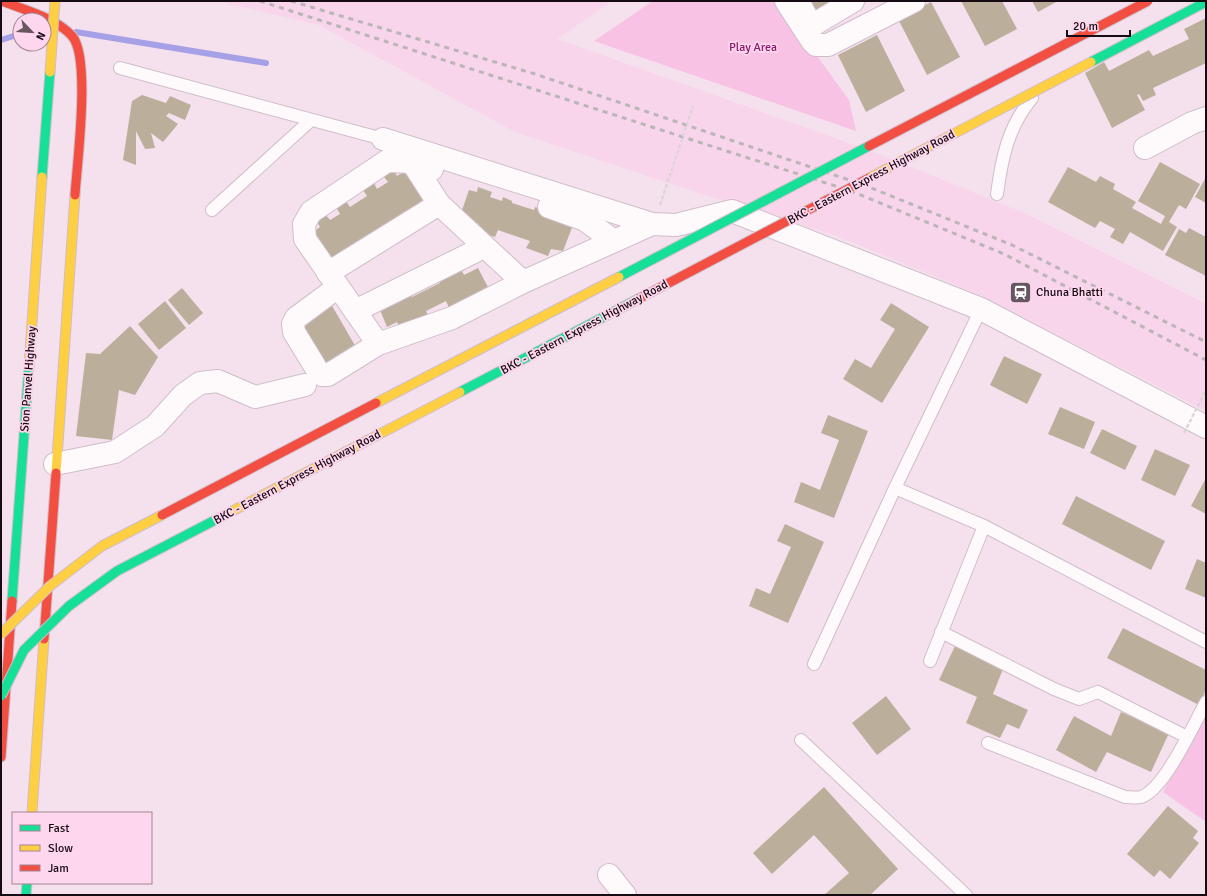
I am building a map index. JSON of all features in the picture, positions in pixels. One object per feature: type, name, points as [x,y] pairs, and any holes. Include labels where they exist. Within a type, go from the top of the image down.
[{"type":"main road","points":[[2,1],[64,28],[76,41],[82,58],[83,78],[55,464],[32,812]]},
{"type":"main road","name":"Sion Panvel Highway","points":[[1,757],[55,1]]},
{"type":"main road","points":[[1,634],[50,586],[102,546],[1148,1]]},
{"type":"main road","name":"BKC - Eastern Express Highway Road","points":[[1,696],[24,650],[69,606],[117,571],[1206,2]]},
{"type":"main road","points":[[26,895],[27,884]]},
{"type":"street","points":[[786,1],[812,41],[821,46],[828,45],[894,6]]},
{"type":"street","points":[[798,1],[810,23],[814,24],[854,1]]},
{"type":"street","points":[[1145,148],[1192,123],[1206,118]]},
{"type":"street","points":[[383,139],[656,215],[676,225],[732,211],[981,309],[1206,427]]},
{"type":"street","points":[[378,344],[305,239],[304,224],[311,212],[387,161],[412,162],[575,215],[614,241]]},
{"type":"street","points":[[412,162],[439,204],[523,282]]},
{"type":"street","points":[[439,204],[333,280],[296,318],[293,324],[294,332],[319,373],[322,375],[328,375],[378,344],[452,318],[523,282],[614,241],[656,215]]},
{"type":"street","points":[[355,311],[484,246]]},
{"type":"street","points":[[55,464],[115,452],[155,426],[182,395],[200,383],[218,381],[255,397],[305,385]]},
{"type":"street","points":[[609,875],[625,895]]},
{"type":"lane","points":[[997,194],[1001,168],[1009,138],[1020,113],[1041,87],[1057,71],[1188,1]]},
{"type":"lane","points":[[120,68],[383,139]]},
{"type":"lane","points":[[212,210],[311,120]]},
{"type":"lane","points":[[814,664],[895,488],[981,309]]},
{"type":"lane","points":[[895,488],[984,526],[1206,642]]},
{"type":"lane","points":[[930,661],[984,526]]},
{"type":"lane","points":[[941,632],[1054,689],[1078,699],[1098,692],[1188,737]]},
{"type":"lane","points":[[988,743],[1125,797],[1141,797],[1155,788],[1173,763],[1206,702]]},
{"type":"lane","points":[[801,740],[966,895]]},
{"type":"path","points":[[656,215],[693,106]]},
{"type":"path","points":[[1184,433],[1206,390]]},
{"type":"shaded area","points":[[219,1],[612,1],[557,39],[871,151],[1024,213],[1206,304],[1206,411],[982,296],[837,236],[726,202],[515,132],[319,25]]},
{"type":"green space","name":"Play Area","points":[[653,1],[777,1],[849,100],[856,131],[594,41]]},
{"type":"green space","points":[[1206,709],[1206,822],[1163,792]]},
{"type":"building","points":[[807,1],[842,1],[818,17]]},
{"type":"building","points":[[961,1],[1002,1],[1017,29],[985,46]]},
{"type":"building","points":[[1032,1],[1058,1],[1038,12]]},
{"type":"building","points":[[931,2],[960,57],[927,75],[898,19]]},
{"type":"building","points":[[1206,18],[1206,63],[1153,88],[1156,95],[1143,101],[1139,94],[1137,95],[1145,110],[1112,128],[1085,73],[1104,62],[1109,71],[1149,50],[1153,56],[1189,39],[1184,29]]},
{"type":"building","points":[[877,35],[905,91],[866,112],[838,55]]},
{"type":"building","points":[[142,95],[166,103],[170,96],[191,105],[185,120],[169,113],[166,116],[178,124],[163,142],[151,133],[155,148],[145,149],[136,131],[136,165],[123,160],[132,101]]},
{"type":"building","points":[[1160,162],[1200,184],[1186,209],[1179,205],[1169,222],[1177,227],[1163,251],[1130,232],[1123,244],[1110,237],[1115,229],[1100,221],[1095,228],[1048,202],[1068,167],[1096,182],[1100,176],[1115,184],[1113,189],[1136,202],[1132,208],[1161,224],[1165,216],[1138,201]]},
{"type":"building","points":[[394,170],[397,176],[405,171],[426,205],[330,266],[310,234],[320,227],[316,220],[325,214],[330,220],[340,214],[336,207],[346,201],[350,207],[367,196],[363,190],[374,183],[377,189],[388,182],[384,177]]},
{"type":"building","points":[[1206,177],[1206,203],[1195,197]]},
{"type":"building","points":[[478,187],[492,192],[490,197],[502,201],[503,197],[512,201],[512,203],[534,210],[535,207],[573,225],[563,251],[551,249],[548,256],[526,248],[530,241],[498,230],[495,237],[477,232],[479,224],[460,216],[469,190],[477,192]]},
{"type":"building","points":[[1189,228],[1206,237],[1206,276],[1165,255],[1179,229],[1186,233]]},
{"type":"building","points":[[460,267],[464,275],[478,268],[490,291],[450,310],[446,301],[426,311],[429,317],[401,331],[397,322],[387,327],[380,310],[408,288],[412,297],[440,283],[438,278]]},
{"type":"building","points":[[182,288],[203,313],[189,325],[168,300]]},
{"type":"building","points":[[165,301],[186,328],[159,350],[138,324]]},
{"type":"building","points":[[891,303],[929,327],[882,403],[843,379],[855,359],[871,368],[895,329],[880,320]]},
{"type":"building","points":[[331,304],[357,349],[323,369],[297,324]]},
{"type":"building","points":[[130,326],[158,357],[135,395],[119,390],[112,440],[76,436],[86,353],[100,354]]},
{"type":"building","points":[[1004,356],[1042,374],[1027,404],[990,385]]},
{"type":"building","points":[[1060,407],[1095,422],[1084,449],[1048,434]]},
{"type":"building","points":[[828,415],[868,431],[834,518],[794,502],[801,482],[820,490],[839,440],[821,433]]},
{"type":"building","points":[[1102,429],[1137,446],[1125,470],[1090,453]]},
{"type":"building","points":[[1155,449],[1190,465],[1175,496],[1141,480]]},
{"type":"building","points":[[1206,478],[1206,514],[1191,506]]},
{"type":"building","points":[[1076,496],[1165,541],[1151,570],[1062,524]]},
{"type":"building","points":[[785,524],[824,542],[788,623],[749,606],[756,588],[770,594],[791,547],[777,541]]},
{"type":"building","points":[[1197,559],[1206,563],[1206,598],[1185,589]]},
{"type":"building","points":[[1123,628],[1206,670],[1206,690],[1199,705],[1107,658]]},
{"type":"building","points":[[955,646],[1003,669],[993,694],[1028,710],[1019,729],[1007,724],[1000,738],[966,723],[977,697],[939,680]]},
{"type":"building","points":[[886,696],[911,729],[877,755],[852,723]]},
{"type":"building","points":[[1121,712],[1169,733],[1151,772],[1107,752],[1096,772],[1056,750],[1074,716],[1111,736]]},
{"type":"building","points":[[824,787],[898,869],[870,895],[824,895],[849,873],[814,835],[772,874],[753,853]]},
{"type":"building","points":[[1168,806],[1198,831],[1193,838],[1199,843],[1170,879],[1160,870],[1154,877],[1127,854]]},
{"type":"waterway","points":[[76,32],[266,63]]},
{"type":"waterway","points":[[1,40],[12,37]]},
{"type":"railway","points":[[260,1],[851,191],[1004,254],[1206,360]]},
{"type":"railway","points":[[291,1],[535,74],[864,185],[1012,245],[1206,342]]},
{"type":"traffic: fast","points":[[1091,62],[1206,2]]},
{"type":"traffic: fast","points":[[42,177],[50,72]]},
{"type":"traffic: fast","points":[[619,277],[869,146]]},
{"type":"traffic: fast","points":[[460,392],[640,298]]},
{"type":"traffic: fast","points":[[12,601],[29,366]]},
{"type":"traffic: fast","points":[[1,696],[24,650],[69,606],[117,571],[221,517]]},
{"type":"traffic: fast","points":[[26,895],[27,884]]},
{"type":"traffic: slow","points":[[50,72],[55,1]]},
{"type":"traffic: slow","points":[[869,178],[1091,62]]},
{"type":"traffic: slow","points":[[29,366],[42,177]]},
{"type":"traffic: slow","points":[[56,473],[75,195]]},
{"type":"traffic: slow","points":[[376,403],[619,277]]},
{"type":"traffic: slow","points":[[221,517],[460,392]]},
{"type":"traffic: slow","points":[[1,634],[50,586],[102,546],[162,515]]},
{"type":"traffic: slow","points":[[32,812],[44,639]]},
{"type":"traffic: jam","points":[[2,1],[40,15],[58,24],[72,36],[78,48],[81,65],[82,87],[80,137],[75,195]]},
{"type":"traffic: jam","points":[[869,146],[1148,1]]},
{"type":"traffic: jam","points":[[640,298],[869,178]]},
{"type":"traffic: jam","points":[[162,515],[376,403]]},
{"type":"traffic: jam","points":[[44,639],[56,473]]},
{"type":"traffic: jam","points":[[1,757],[12,601]]},
{"type":"place","name":"Chuna Bhatti","points":[[1021,292]]}]
